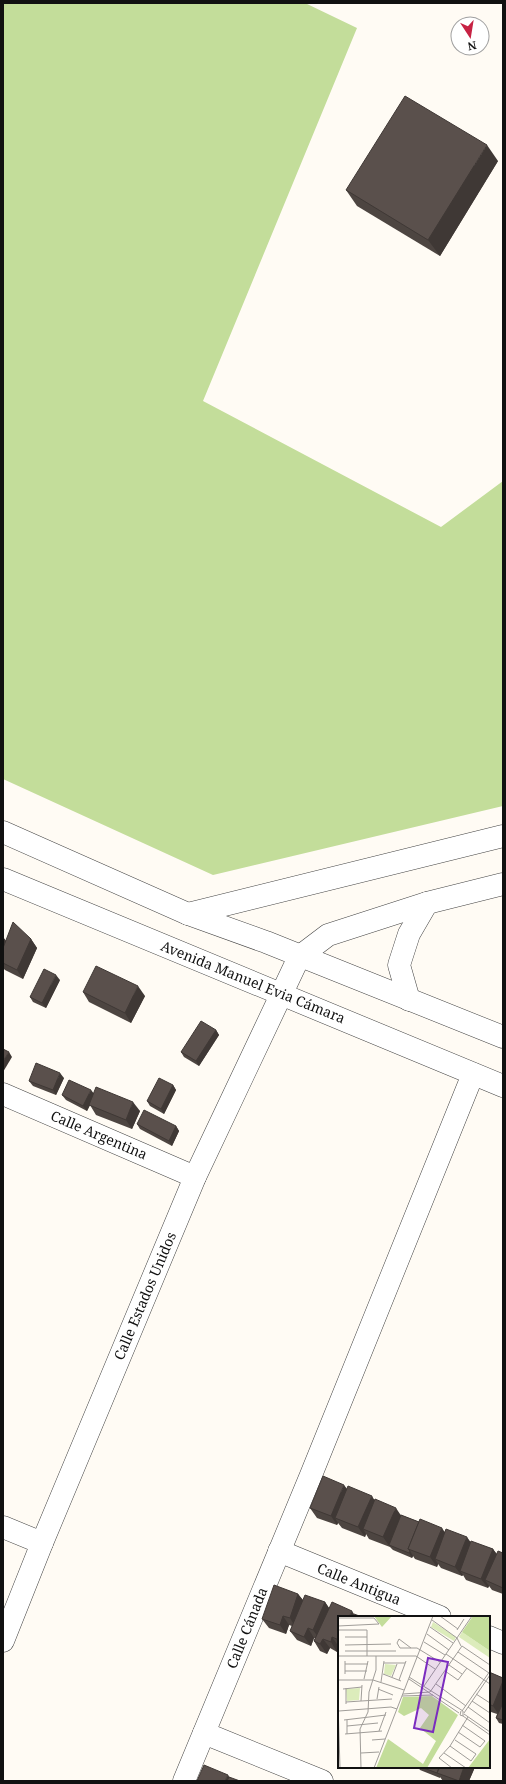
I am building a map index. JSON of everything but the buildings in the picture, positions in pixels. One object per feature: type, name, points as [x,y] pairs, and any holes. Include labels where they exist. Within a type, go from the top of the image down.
[{"type":"street","points":[[3,832],[188,914],[266,942],[299,957],[503,1037]]},
{"type":"street","points":[[188,914],[503,836]]},
{"type":"street","name":"Avenida Manuel Evia Cámara","points":[[3,879],[503,1086]]},
{"type":"street","points":[[299,957],[328,935],[427,903],[503,884]]},
{"type":"street","points":[[409,1000],[399,965],[409,934],[427,903]]},
{"type":"street","name":"Calle Estados Unidos","points":[[3,1641],[195,1177],[299,957]]},
{"type":"street","name":"Calle Cánada","points":[[184,1781],[311,1475],[473,1074]]},
{"type":"street","name":"Calle Argentina","points":[[3,1094],[195,1177]]},
{"type":"street","points":[[3,1527],[42,1544]]},
{"type":"street","name":"Calle Antigua","points":[[279,1551],[438,1616]]},
{"type":"street","points":[[490,1637],[503,1643]]},
{"type":"street","points":[[204,1733],[322,1781]]},
{"type":"green space","points":[[3,3],[305,3],[357,28],[203,401],[441,527],[503,481],[503,806],[213,875],[3,779]]}]
